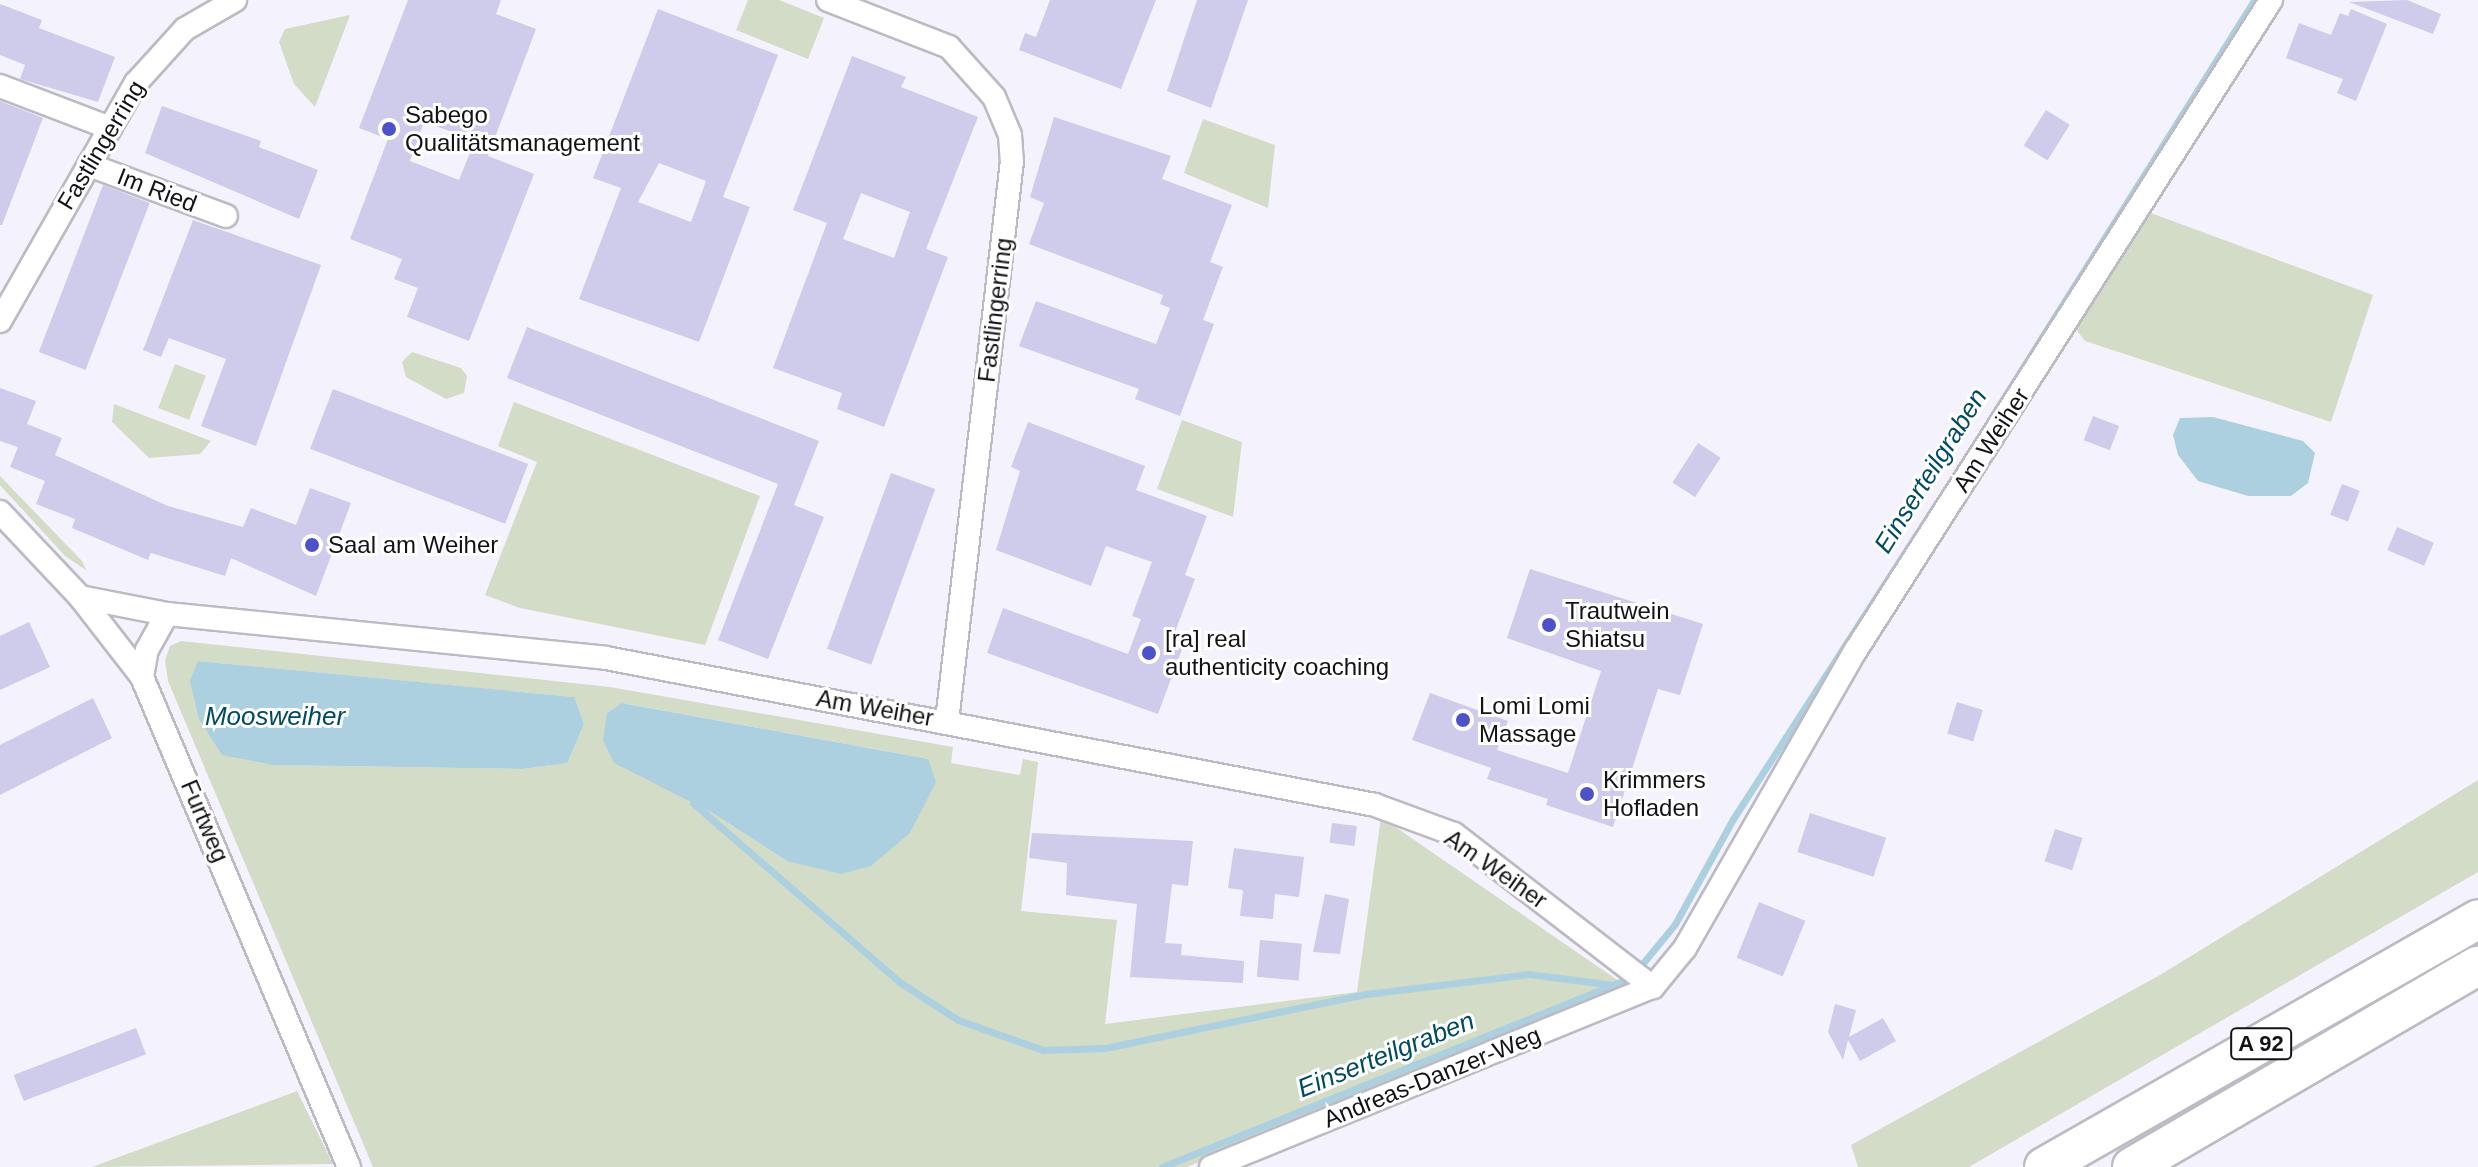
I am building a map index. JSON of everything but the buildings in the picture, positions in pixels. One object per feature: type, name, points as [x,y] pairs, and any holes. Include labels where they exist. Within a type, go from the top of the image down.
[{"type":"highway","name":"A 92","points":[[2044,1167],[2478,919]]},
{"type":"highway","name":"A 92","points":[[2132,1167],[2478,966]]},
{"type":"street","name":"Fastlingerring","points":[[0,321],[110,128],[157,54],[185,29],[235,0]]},
{"type":"street","name":"Fastlingerring","points":[[828,0],[949,47],[988,88],[1010,135],[1012,161],[947,721]]},
{"type":"street","name":"Am Weiher","points":[[80,597],[167,614],[606,658],[1375,805],[1454,834],[1653,987],[1685,948],[1856,650],[2271,0]]},
{"type":"street","points":[[0,86],[110,128]]},
{"type":"street","name":"Im Ried","points":[[89,165],[226,216]]},
{"type":"street","name":"Furtweg","points":[[5,528],[80,597],[142,677],[349,1167]]},
{"type":"street","points":[[142,677],[147,650],[167,614]]},
{"type":"street","name":"Andreas-Danzer-Weg","points":[[1211,1167],[1653,987]]},
{"type":"green space","points":[[748,0],[779,0],[824,18],[808,59],[736,30]]},
{"type":"green space","points":[[350,15],[315,107],[294,84],[279,42],[285,29]]},
{"type":"green space","points":[[1203,119],[1275,145],[1268,208],[1184,173]]},
{"type":"green space","points":[[2140,209],[2373,295],[2331,422],[2085,341],[2075,328],[2078,312]]},
{"type":"green space","points":[[412,352],[461,368],[467,376],[464,393],[446,399],[406,377],[402,362]]},
{"type":"green space","points":[[175,364],[206,376],[189,420],[158,408]]},
{"type":"green space","points":[[514,402],[760,496],[705,645],[520,608],[485,595],[537,462],[498,446]]},
{"type":"green space","points":[[114,404],[211,441],[200,454],[149,458],[112,422]]},
{"type":"green space","points":[[1182,420],[1242,442],[1233,517],[1157,489]]},
{"type":"green space","points":[[0,476],[82,561],[86,570],[65,556],[0,485]]},
{"type":"green space","points":[[181,641],[610,687],[953,747],[951,763],[1020,775],[1023,759],[1038,762],[1021,911],[1117,920],[1105,1024],[1357,992],[1381,817],[1623,984],[1187,1167],[373,1167],[168,681],[165,660],[170,646]],"holes":[[[199,661],[573,697],[584,724],[566,763],[522,769],[274,765]],[[623,703],[928,759],[787,861],[711,812],[607,713]]]},
{"type":"green space","points":[[2478,780],[2478,872],[1969,1167],[1858,1167],[1851,1145],[2160,975]]},
{"type":"green space","points":[[297,1091],[333,1164],[92,1167]]},
{"type":"water","points":[[2213,417],[2303,441],[2315,453],[2308,483],[2291,496],[2248,496],[2198,481],[2178,455],[2173,435],[2180,418]]},
{"type":"water","name":"Moosweiher","points":[[198,661],[574,697],[584,724],[567,763],[522,769],[274,765],[222,755],[199,719],[190,681]]},
{"type":"water","points":[[622,703],[928,759],[936,782],[910,833],[871,866],[841,874],[787,861],[711,812],[614,763],[603,740],[607,713]]},
{"type":"waterway","name":"Einserteilgraben","points":[[1991,418],[2254,0]]},
{"type":"waterway","name":"Einserteilgraben","points":[[1643,963],[1675,924],[1733,819],[1937,503]]},
{"type":"waterway","points":[[693,803],[901,983],[958,1020],[1043,1050],[1105,1048],[1366,994],[1529,974],[1613,985]]},
{"type":"waterway","name":"Einserteilgraben","points":[[1162,1167],[1624,980]]},
{"type":"place","name":"Sabego Qualitätsmanagement","points":[[389,129]]},
{"type":"place","name":"Saal am Weiher","points":[[312,545]]},
{"type":"place","name":"Trautwein Shiatsu","points":[[1549,625]]},
{"type":"place","name":"[ra] real authenticity coaching","points":[[1149,653]]},
{"type":"place","name":"Lomi Lomi Massage","points":[[1463,720]]},
{"type":"place","name":"Krimmers Hofladen","points":[[1587,794]]}]
